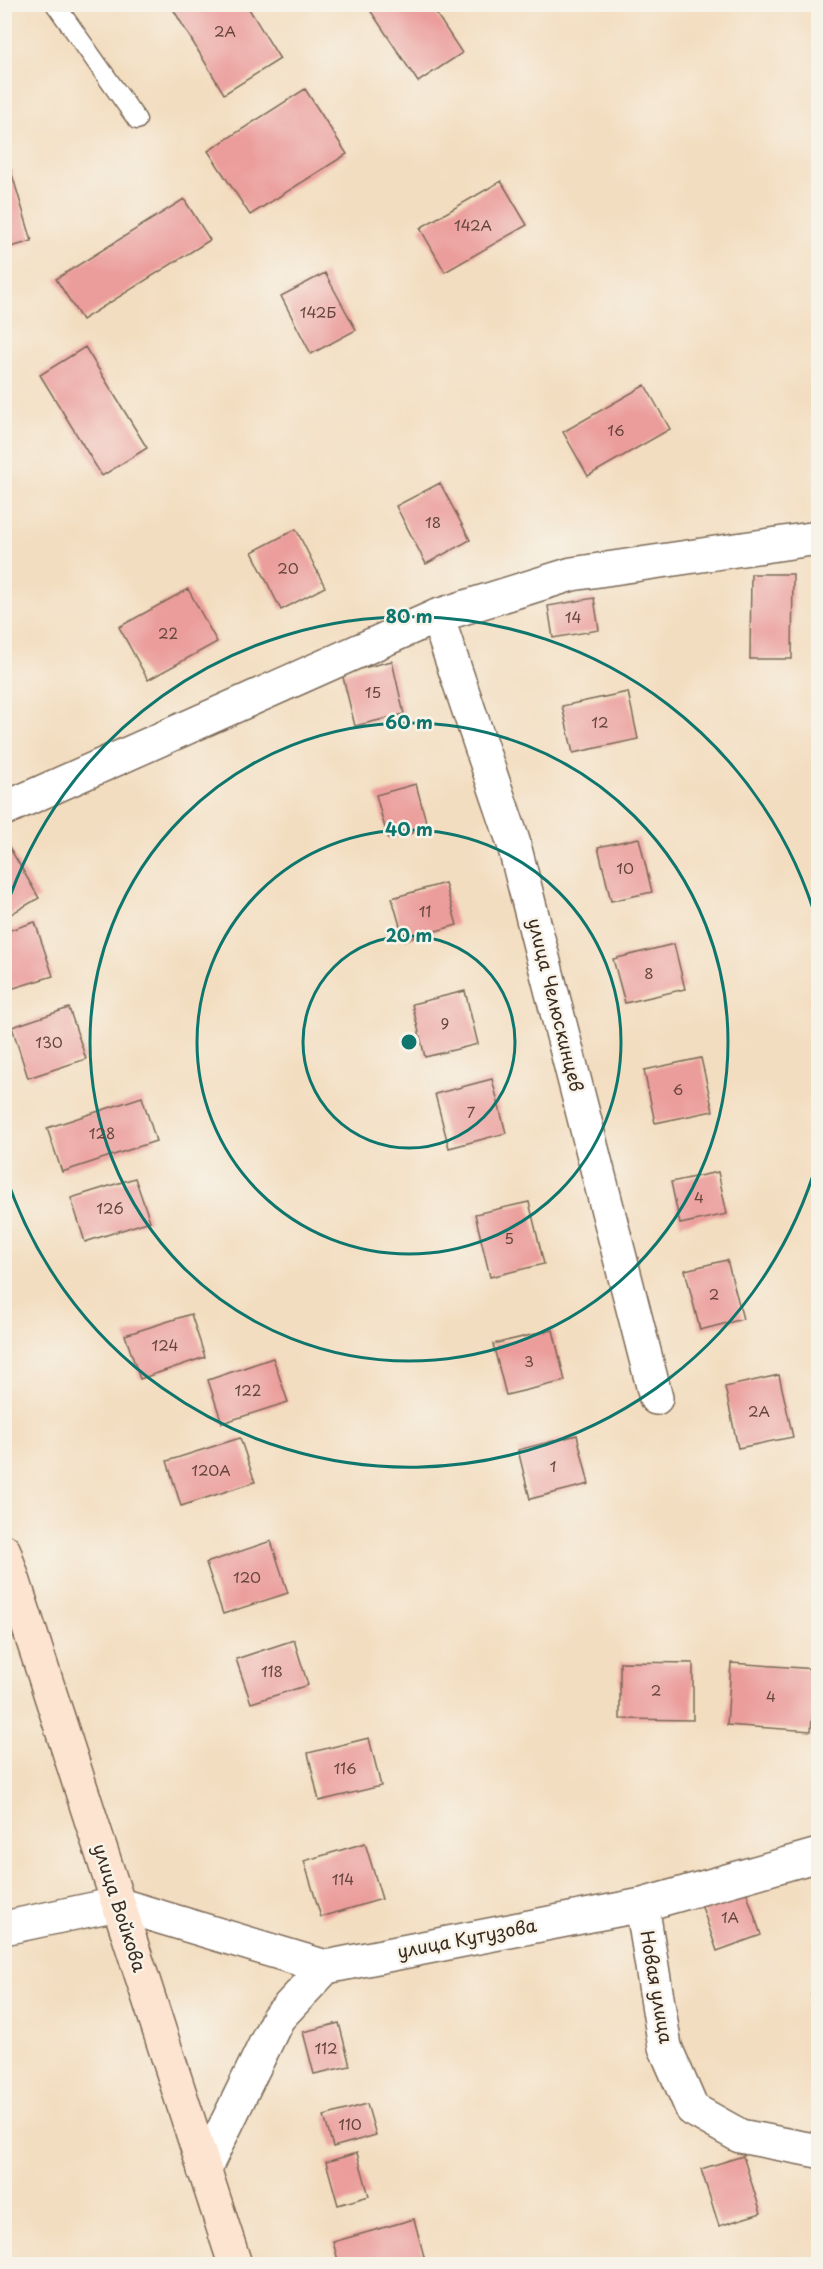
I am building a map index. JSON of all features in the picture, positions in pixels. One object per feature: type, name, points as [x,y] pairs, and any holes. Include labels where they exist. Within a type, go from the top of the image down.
[{"type":"main road","name":"улица Войкова","points":[[4,1551],[235,2265]]},
{"type":"street","points":[[4,809],[437,616],[572,574],[819,538]]},
{"type":"street","name":"улица Челюскинцев","points":[[437,616],[513,841],[656,1398]]},
{"type":"street","name":"улица Кутузова","points":[[117,1904],[326,1967],[642,1905],[819,1855]]},
{"type":"street","points":[[4,1928],[117,1904]]},
{"type":"street","name":"Новая улица","points":[[642,1905],[665,2047],[692,2109],[740,2136],[819,2151]]},
{"type":"street","points":[[204,2170],[278,2018],[326,1967]]},
{"type":"lane","points":[[55,4],[137,120]]},
{"type":"building","points":[[170,4],[246,4],[280,59],[224,94]]},
{"type":"building","points":[[366,4],[430,4],[462,53],[418,82]]},
{"type":"building","points":[[305,89],[347,154],[250,215],[208,151]]},
{"type":"building","points":[[4,152],[32,241],[4,249]]},
{"type":"building","points":[[501,181],[527,225],[445,272],[420,228]]},
{"type":"building","points":[[184,199],[210,240],[82,320],[56,279]]},
{"type":"building","points":[[325,273],[356,330],[311,354],[281,296]]},
{"type":"building","points":[[85,347],[147,448],[102,476],[40,375]]},
{"type":"building","points":[[645,385],[670,429],[588,476],[563,432]]},
{"type":"building","points":[[440,483],[470,540],[426,564],[396,506]]},
{"type":"building","points":[[296,529],[325,587],[281,610],[252,552]]},
{"type":"building","points":[[751,574],[793,574],[792,659],[750,659]]},
{"type":"building","points":[[188,589],[217,642],[148,680],[119,627]]},
{"type":"building","points":[[594,598],[599,630],[553,638],[548,606]]},
{"type":"building","points":[[392,661],[404,714],[355,726],[342,673]]},
{"type":"building","points":[[628,692],[638,739],[573,753],[562,706]]},
{"type":"building","points":[[416,784],[428,829],[388,839],[376,795]]},
{"type":"building","points":[[639,838],[652,892],[611,901],[598,847]]},
{"type":"building","points":[[8,845],[39,898],[4,918],[4,847]]},
{"type":"building","points":[[445,883],[457,925],[404,940],[392,898]]},
{"type":"building","points":[[35,922],[53,976],[4,991],[4,932]]},
{"type":"building","points":[[674,944],[685,989],[625,1003],[613,959]]},
{"type":"building","points":[[465,991],[478,1044],[425,1057],[412,1004]]},
{"type":"building","points":[[69,1008],[86,1059],[28,1078],[12,1027]]},
{"type":"building","points":[[701,1058],[713,1111],[655,1123],[644,1070]]},
{"type":"building","points":[[492,1079],[506,1133],[449,1148],[435,1094]]},
{"type":"building","points":[[142,1097],[156,1141],[62,1172],[47,1128]]},
{"type":"building","points":[[718,1172],[727,1214],[680,1224],[671,1182]]},
{"type":"building","points":[[135,1178],[150,1221],[85,1242],[71,1198]]},
{"type":"building","points":[[529,1202],[544,1264],[490,1277],[475,1214]]},
{"type":"building","points":[[727,1260],[743,1319],[700,1330],[685,1270]]},
{"type":"building","points":[[191,1314],[205,1357],[140,1379],[125,1335]]},
{"type":"building","points":[[553,1330],[565,1381],[506,1395],[493,1344]]},
{"type":"building","points":[[273,1358],[288,1402],[222,1423],[208,1380]]},
{"type":"building","points":[[779,1375],[793,1437],[738,1448],[725,1387]]},
{"type":"building","points":[[577,1435],[589,1484],[530,1499],[518,1450]]},
{"type":"building","points":[[240,1438],[255,1482],[181,1506],[167,1461]]},
{"type":"building","points":[[271,1541],[288,1593],[223,1614],[206,1563]]},
{"type":"building","points":[[294,1640],[308,1685],[251,1703],[236,1659]]},
{"type":"building","points":[[620,1662],[693,1663],[693,1720],[620,1719]]},
{"type":"building","points":[[731,1663],[816,1669],[811,1731],[727,1725]]},
{"type":"building","points":[[369,1738],[381,1786],[319,1801],[308,1753]]},
{"type":"building","points":[[365,1843],[382,1899],[321,1917],[304,1861]]},
{"type":"building","points":[[744,1885],[761,1935],[717,1951],[700,1901]]},
{"type":"building","points":[[818,1993],[818,2031],[817,2031],[811,1994]]},
{"type":"building","points":[[339,2023],[350,2066],[314,2074],[303,2032]]},
{"type":"building","points":[[367,2104],[376,2135],[333,2147],[324,2116]]},
{"type":"building","points":[[357,2153],[369,2196],[338,2205],[326,2162]]},
{"type":"building","points":[[743,2156],[761,2213],[719,2226],[701,2169]]},
{"type":"building","points":[[414,2219],[426,2264],[339,2264],[333,2242]]}]
